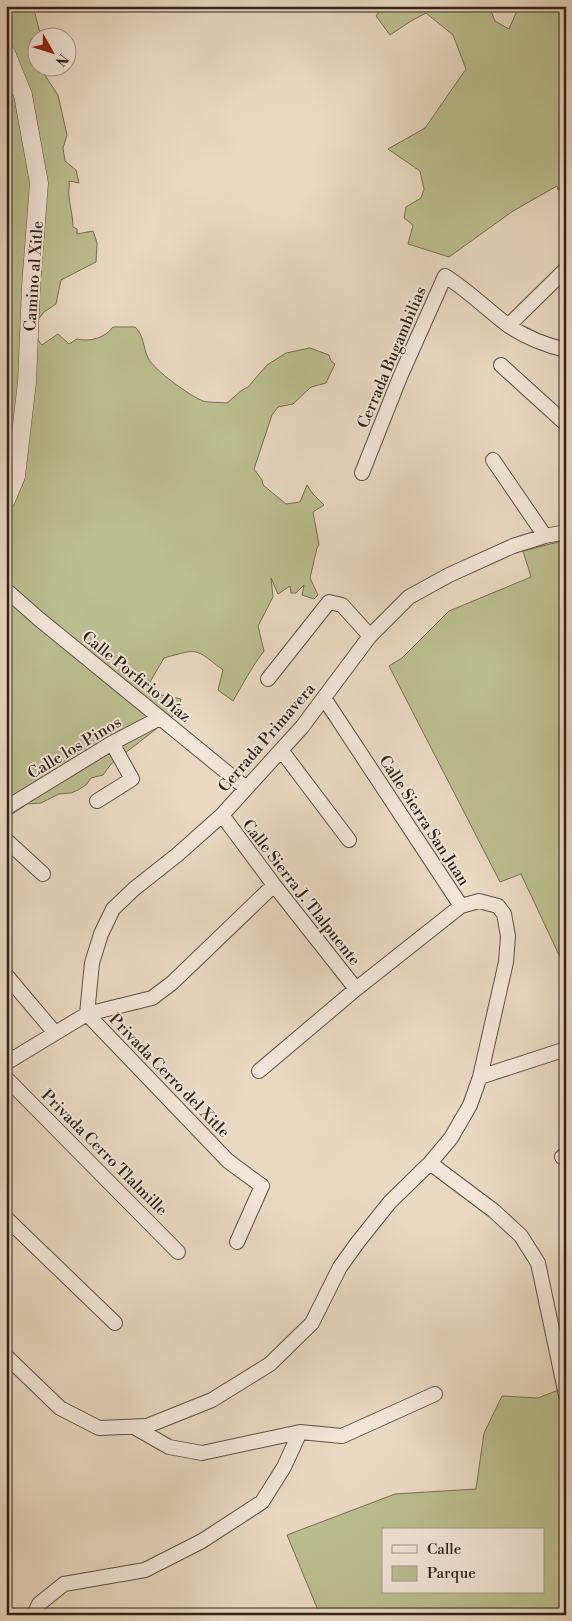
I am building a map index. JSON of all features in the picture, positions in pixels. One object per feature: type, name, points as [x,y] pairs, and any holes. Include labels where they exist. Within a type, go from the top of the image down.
[{"type":"street","name":"Camino al Xitle","points":[[6,53],[23,95],[40,183],[31,286],[27,382],[16,476],[6,500]]},
{"type":"street","points":[[509,325],[566,269]]},
{"type":"street","name":"Cerrada Bugambilias","points":[[362,473],[400,377],[444,276],[476,298],[509,325],[533,339],[566,350]]},
{"type":"street","points":[[501,365],[565,423]]},
{"type":"street","points":[[493,460],[545,536]]},
{"type":"street","name":"Cerrada Primavera","points":[[87,1014],[92,963],[101,934],[113,909],[222,815],[302,727],[353,656],[370,636],[409,597],[449,575],[513,546],[566,532]]},
{"type":"street","name":"Calle Porfirio Díaz","points":[[6,590],[246,788]]},
{"type":"street","points":[[268,679],[329,602],[342,605],[370,636]]},
{"type":"street","name":"Calle Sierra San Juan","points":[[324,698],[461,906],[479,900],[498,906],[504,914],[508,936],[506,962],[480,1077]]},
{"type":"street","name":"Calle los Pinos","points":[[6,808],[112,743],[160,718]]},
{"type":"street","points":[[97,801],[132,779],[112,743]]},
{"type":"street","points":[[281,750],[349,840]]},
{"type":"street","name":"Calle Sierra J. Tlalpuente","points":[[222,815],[274,885],[356,989]]},
{"type":"street","points":[[6,840],[43,874]]},
{"type":"street","points":[[6,1064],[87,1014],[152,998],[172,983],[274,885]]},
{"type":"street","points":[[259,1071],[356,989],[461,906]]},
{"type":"street","points":[[6,975],[55,1033]]},
{"type":"street","name":"Privada Cerro del Xitle","points":[[87,1014],[228,1161],[262,1186],[237,1242]]},
{"type":"street","points":[[6,1356],[60,1408],[99,1428],[147,1426],[212,1400],[270,1364],[312,1323],[340,1267],[390,1202],[451,1138],[470,1106],[480,1077],[566,1050]]},
{"type":"street","name":"Privada Cerro Tlalmille","points":[[6,1078],[178,1252]]},
{"type":"street","points":[[430,1162],[494,1211],[521,1236],[538,1263],[566,1396]]},
{"type":"street","points":[[6,1218],[115,1323]]},
{"type":"street","points":[[134,1427],[169,1447],[202,1453],[300,1432],[342,1436],[435,1394]]},
{"type":"street","points":[[34,1615],[39,1604],[64,1584],[145,1570],[202,1541],[262,1502],[284,1467],[300,1432]]},
{"type":"green space","points":[[6,6],[33,6],[39,28],[28,28],[28,78],[47,78],[58,95],[67,135],[63,148],[65,161],[76,170],[79,183],[69,181],[73,227],[77,229],[77,234],[93,231],[97,243],[96,262],[61,280],[56,304],[44,312],[30,330],[42,345],[58,334],[69,344],[77,339],[97,338],[106,334],[113,327],[135,327],[142,337],[148,358],[157,369],[190,394],[203,401],[227,403],[248,387],[267,365],[286,353],[310,348],[329,355],[331,361],[335,364],[326,383],[311,387],[293,404],[278,407],[272,415],[254,469],[262,480],[263,485],[286,504],[300,502],[307,485],[324,505],[313,512],[319,545],[310,578],[318,595],[314,599],[302,595],[304,585],[296,593],[291,593],[290,586],[278,594],[271,578],[273,597],[258,626],[264,651],[233,701],[218,690],[223,670],[207,657],[191,652],[164,658],[150,682],[156,694],[181,699],[178,712],[111,764],[103,775],[91,778],[86,785],[71,793],[59,794],[41,803],[27,804],[11,815],[6,821]]},
{"type":"green space","points":[[383,6],[489,6],[495,21],[509,29],[519,6],[566,6],[566,186],[558,190],[557,186],[513,211],[449,257],[408,244],[413,225],[404,218],[406,207],[421,198],[424,189],[420,171],[388,149],[425,128],[466,69],[453,35],[426,13],[390,35],[376,16]]},
{"type":"green space","points":[[566,540],[566,970],[521,874],[500,882],[389,666],[402,658],[449,611],[531,577],[523,551]]},
{"type":"green space","points":[[561,1389],[566,1411],[566,1615],[320,1615],[287,1535],[395,1494],[476,1489],[484,1433],[502,1396],[538,1398]]}]
